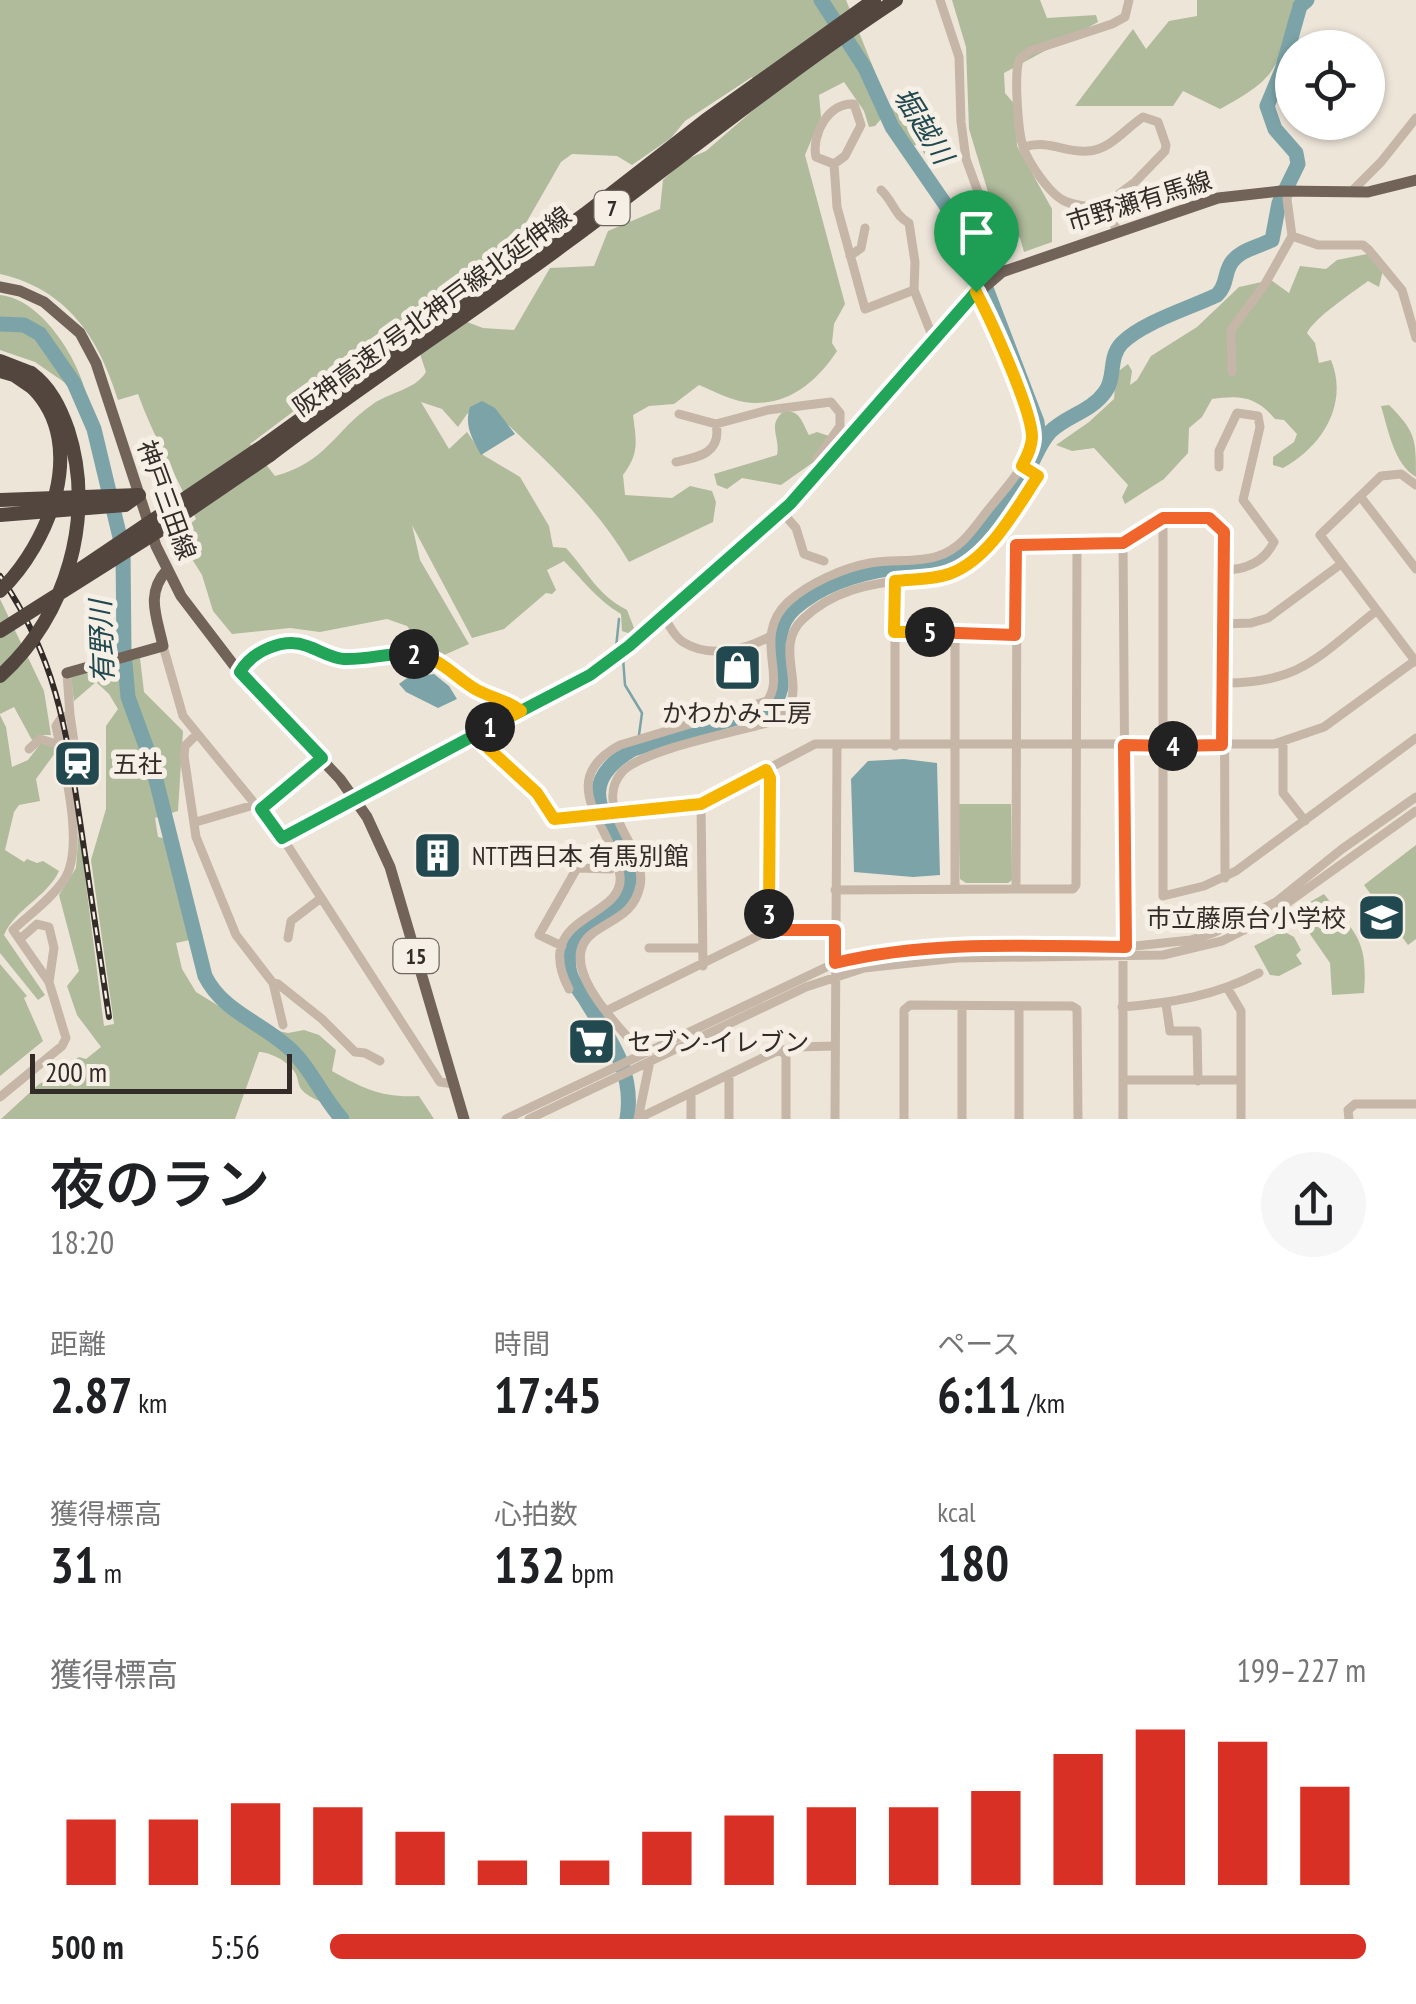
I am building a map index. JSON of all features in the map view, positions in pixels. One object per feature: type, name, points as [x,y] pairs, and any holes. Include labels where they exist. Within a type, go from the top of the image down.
[{"type":"highway","name":"7","points":[[758,89],[874,0]]},
{"type":"highway","name":"7","points":[[758,89],[896,0]]},
{"type":"highway","name":"阪神高速7号北神戸線北延伸線","points":[[268,450],[417,350],[594,222],[758,89]]},
{"type":"highway","name":"阪神高速7号北神戸線北延伸線","points":[[268,450],[758,89]]},
{"type":"highway","points":[[0,360],[38,378],[56,401],[74,456],[78,513],[61,589],[25,648],[0,676]]},
{"type":"highway","points":[[0,371],[23,380],[45,401],[56,432],[59,467],[54,502],[42,535],[31,555],[0,591]]},
{"type":"highway","name":"7","points":[[0,620],[268,450]]},
{"type":"highway","name":"7","points":[[0,631],[163,528],[268,450]]},
{"type":"highway","points":[[0,515],[129,498]]},
{"type":"highway","points":[[0,500],[84,504]]},
{"type":"main road","name":"市野瀬有馬線","points":[[355,798],[590,675],[664,616],[782,512],[933,338],[982,286],[1002,272],[1218,198],[1285,192],[1350,193],[1416,180]]},
{"type":"main road","name":"神戸三田線","points":[[0,287],[44,302],[85,341],[96,363],[129,498],[167,570],[198,619],[240,672],[322,758],[355,798],[377,835],[464,1119]]},
{"type":"main road","points":[[67,674],[162,646],[152,595],[167,570]]},
{"type":"street","points":[[940,0],[959,57],[960,122],[966,160],[1000,252],[1002,272]]},
{"type":"street","points":[[1118,230],[1100,208],[1058,198],[1023,146],[1014,80],[1019,60],[1042,46],[1125,17],[1130,0]]},
{"type":"street","points":[[845,103],[854,104],[860,124],[845,156],[834,164],[816,156],[814,148],[825,118],[845,103]]},
{"type":"street","points":[[1023,146],[1049,142],[1092,151],[1120,137],[1143,117],[1158,122],[1165,152],[1135,182],[1100,208]]},
{"type":"street","points":[[1350,193],[1376,168],[1416,118]]},
{"type":"street","points":[[834,164],[837,207],[865,309],[914,290]]},
{"type":"street","points":[[1376,168],[1380,184],[1389,188]]},
{"type":"street","points":[[881,190],[898,216],[909,223],[915,262],[914,290],[933,338]]},
{"type":"street","points":[[1232,372],[1231,330],[1266,284],[1292,236],[1285,192]]},
{"type":"street","points":[[850,256],[861,248],[865,228]]},
{"type":"street","points":[[1292,236],[1318,245],[1363,245],[1402,290],[1416,338]]},
{"type":"street","points":[[569,989],[561,970],[562,946],[580,920],[616,895],[621,876],[589,797],[596,765],[610,750],[771,698],[775,686],[771,636],[776,618],[789,601],[828,579],[870,563],[932,558],[950,551],[1023,466],[1032,444],[1030,421],[989,315],[982,286]]},
{"type":"street","points":[[679,414],[716,424],[768,410],[831,402],[840,412],[840,426],[818,459],[822,468]]},
{"type":"street","points":[[1219,467],[1219,451],[1238,413],[1258,416],[1260,427],[1244,500],[1274,542],[1273,548],[1248,567],[1223,570]]},
{"type":"street","points":[[676,462],[711,450],[718,435],[716,424]]},
{"type":"street","points":[[638,1118],[646,1057],[606,1011],[581,970],[580,956],[592,934],[631,908],[641,882],[636,857],[613,813],[614,786],[631,764],[782,716],[794,694],[790,638],[796,625],[836,594],[858,587],[938,577],[975,558],[1038,476],[1023,466]]},
{"type":"street","points":[[474,735],[537,793],[554,819],[701,804],[815,744],[1254,746],[1283,742],[1324,727],[1416,661],[1320,535],[1381,476],[1401,474],[1416,485]]},
{"type":"street","points":[[1360,496],[1416,569]]},
{"type":"street","points":[[782,512],[796,528],[804,554],[824,561]]},
{"type":"street","points":[[1163,518],[1162,896],[1187,892],[1225,878],[1416,738]]},
{"type":"street","points":[[1016,889],[1016,545],[1123,543],[1163,518],[1209,518],[1224,532],[1225,878]]},
{"type":"street","points":[[1123,543],[1123,1119]]},
{"type":"street","points":[[835,890],[1076,886],[1077,544]]},
{"type":"street","points":[[1222,624],[1268,618],[1341,564]]},
{"type":"street","points":[[828,579],[836,594]]},
{"type":"street","points":[[894,746],[895,581]]},
{"type":"street","points":[[1222,683],[1254,683],[1300,670],[1376,610]]},
{"type":"street","points":[[664,616],[682,642],[707,650],[746,647],[771,636]]},
{"type":"street","points":[[894,632],[1015,635]]},
{"type":"street","points":[[954,888],[955,633]]},
{"type":"street","points":[[240,672],[252,656],[286,643],[306,645],[340,659],[427,656],[472,687],[510,702],[521,711]]},
{"type":"street","points":[[162,646],[183,716],[282,838],[440,1082],[454,1084]]},
{"type":"street","points":[[67,674],[74,742]]},
{"type":"street","points":[[16,934],[61,883],[71,865],[71,822],[56,722],[70,714]]},
{"type":"street","points":[[197,734],[185,746],[184,756],[196,837],[236,935],[273,983],[283,1025]]},
{"type":"street","points":[[29,749],[40,738],[60,745]]},
{"type":"street","points":[[1283,742],[1284,794],[1305,821]]},
{"type":"street","points":[[835,1119],[837,746]]},
{"type":"street","points":[[196,822],[259,807],[322,758]]},
{"type":"street","points":[[766,770],[770,778],[770,930]]},
{"type":"street","points":[[530,1119],[616,1071],[631,1058],[646,1057],[834,977],[864,968],[925,960],[1124,952],[1191,940],[1236,924],[1276,902],[1416,797]]},
{"type":"street","points":[[282,838],[355,798]]},
{"type":"street","points":[[701,804],[702,966]]},
{"type":"street","points":[[506,1119],[616,1071],[634,1070],[646,1057],[835,963],[880,952],[931,947],[1181,954],[1240,933],[1320,881],[1416,810]]},
{"type":"street","points":[[562,946],[539,934],[577,868],[611,869],[616,864]]},
{"type":"street","points":[[288,938],[290,922],[321,898]]},
{"type":"street","points":[[279,915],[290,922]]},
{"type":"street","points":[[16,934],[37,924],[49,927],[54,948],[50,982]]},
{"type":"street","points":[[606,1011],[770,930],[835,930]]},
{"type":"street","points":[[0,1098],[66,1040],[50,982],[16,934]]},
{"type":"street","points":[[649,948],[702,948]]},
{"type":"street","points":[[1122,1007],[1166,1004],[1228,989],[1260,973]]},
{"type":"street","points":[[273,983],[322,1019],[355,1052],[380,1062]]},
{"type":"street","points":[[1228,989],[1242,1010],[1241,1119]]},
{"type":"street","points":[[1166,1004],[1170,1031],[1197,1031],[1198,1081]]},
{"type":"street","points":[[904,1119],[904,1010],[910,1005],[1077,1009],[1078,1119]]},
{"type":"street","points":[[962,1006],[962,1119]]},
{"type":"street","points":[[1019,1006],[1019,1119]]},
{"type":"street","points":[[638,1118],[782,1050],[835,1046]]},
{"type":"street","points":[[782,1050],[786,1056],[786,1119]]},
{"type":"street","points":[[729,1075],[729,1119]]},
{"type":"street","points":[[1123,1080],[1242,1080]]},
{"type":"street","points":[[691,1119],[692,1094]]},
{"type":"street","points":[[1348,1119],[1348,1110],[1355,1104],[1416,1104]]},
{"type":"green space","points":[[0,0],[846,0],[889,107],[917,123],[931,151],[924,154],[920,143],[911,147],[883,117],[869,127],[864,111],[844,82],[819,95],[821,117],[805,155],[845,304],[834,324],[832,343],[837,351],[809,383],[786,397],[744,402],[699,385],[674,404],[649,406],[633,415],[636,446],[623,475],[625,495],[672,498],[690,486],[712,491],[716,502],[713,522],[629,562],[582,498],[486,404],[467,414],[458,427],[442,409],[421,402],[449,449],[467,432],[483,455],[520,477],[549,526],[553,547],[566,548],[600,590],[627,610],[634,628],[631,634],[622,631],[621,614],[597,596],[564,561],[547,570],[556,590],[552,594],[546,593],[504,629],[472,638],[412,525],[420,560],[469,644],[442,656],[427,649],[407,626],[387,619],[320,632],[290,628],[232,634],[213,611],[202,575],[177,535],[196,519],[138,394],[118,400],[90,337],[62,304],[24,281],[0,274]],"holes":[[[752,77],[765,100],[706,151],[685,160],[663,180],[660,209],[608,231],[594,266],[550,268],[514,330],[483,328],[467,322],[457,276],[503,263],[561,162],[572,154],[617,156],[632,165],[671,138],[685,121]],[[412,330],[426,372],[421,378],[373,404],[307,463],[275,476],[250,444],[367,356]]]},
{"type":"green space","points":[[952,0],[1040,0],[1047,18],[1096,15],[1098,22],[1004,73],[1005,93],[1016,106],[1017,146],[1052,209],[1052,242],[1024,252],[1020,238],[998,225],[969,129],[966,47]]},
{"type":"green space","points":[[1197,0],[1303,0],[1292,6],[1286,30],[1275,30],[1273,70],[1253,89],[1220,109],[1183,91],[1173,106],[1075,106],[1133,29],[1146,49],[1169,21],[1197,16]]},
{"type":"green space","points":[[1367,254],[1383,270],[1379,287],[1368,281],[1325,313],[1307,333],[1315,343],[1319,363],[1331,360],[1337,392],[1320,436],[1283,468],[1273,465],[1273,457],[1294,442],[1297,434],[1284,420],[1275,419],[1254,402],[1231,397],[1212,399],[1202,417],[1189,428],[1188,453],[1164,479],[1125,504],[1122,497],[1128,485],[1094,448],[1072,451],[1056,445],[1114,399],[1116,373],[1128,364],[1132,371],[1130,385],[1151,356],[1197,327],[1239,287],[1271,280],[1289,293],[1300,266],[1326,269],[1337,260]]},
{"type":"green space","points":[[0,295],[30,308],[57,334],[76,367],[87,398],[35,362],[0,350]]},
{"type":"green space","points":[[1389,405],[1413,437],[1416,477],[1402,464],[1393,445],[1381,406]]},
{"type":"green space","points":[[784,411],[797,415],[809,435],[817,432],[829,436],[825,454],[781,485],[742,478],[727,489],[717,485],[714,474],[777,455],[775,427]]},
{"type":"green space","points":[[0,599],[44,691],[51,735],[32,740],[14,707],[0,714]]},
{"type":"green space","points":[[140,658],[144,692],[183,731],[178,811],[155,818],[158,837],[176,841],[203,937],[176,943],[182,969],[196,992],[227,1011],[248,1013],[273,1030],[304,1030],[319,1035],[336,1050],[332,1071],[374,1091],[419,1096],[434,1119],[346,1119],[302,1090],[287,1064],[259,1052],[235,1119],[1,1119],[38,1085],[101,1047],[77,1015],[67,986],[79,971],[59,895],[76,868],[79,829],[104,1026],[114,1024],[91,860],[106,809],[106,726],[118,709],[96,682],[74,701],[71,677]]},
{"type":"green space","points":[[0,715],[6,727],[12,767],[28,760],[41,743],[54,746],[55,753],[36,779],[40,801],[19,805],[14,812],[5,850],[24,862],[43,861],[59,871],[4,935],[45,995],[38,1000],[0,953]]},
{"type":"green space","points":[[958,804],[1011,804],[1012,880],[1008,883],[966,883],[960,879]]},
{"type":"green space","points":[[1416,845],[1416,939],[1408,945],[1364,885]]},
{"type":"green space","points":[[1324,894],[1358,938],[1364,960],[1364,993],[1332,995],[1330,963],[1294,911]]},
{"type":"green space","points":[[1283,931],[1294,937],[1301,950],[1296,955],[1302,964],[1279,976],[1270,975],[1254,946]]},
{"type":"green space","points":[[0,964],[27,996],[24,998],[43,1041],[0,1076]]},
{"type":"water","points":[[482,401],[495,408],[515,434],[481,455],[468,420],[470,407]]},
{"type":"water","points":[[434,674],[457,699],[438,708],[406,692],[399,684],[407,678]]},
{"type":"water","points":[[904,759],[937,763],[940,875],[854,872],[851,779],[868,761]]},
{"type":"waterway","name":"堀越川","points":[[821,0],[865,68],[892,127],[965,233],[1037,422],[1040,446]]},
{"type":"waterway","points":[[627,1119],[624,1070],[572,980],[569,957],[581,933],[615,906],[629,883],[622,848],[599,799],[600,783],[610,766],[633,749],[766,709],[781,689],[780,634],[795,608],[828,587],[854,577],[893,568],[939,564],[963,551],[1000,511],[1050,432],[1105,392],[1122,343],[1154,322],[1217,295],[1234,260],[1272,240],[1279,203],[1298,164],[1296,153],[1275,129],[1267,106],[1300,6],[1307,0]]},
{"type":"waterway","name":"有野川","points":[[0,324],[24,325],[40,334],[74,383],[94,429],[123,550],[128,697],[151,760],[205,976],[222,999],[297,1056],[342,1119]]},
{"type":"waterway","points":[[616,648],[619,619]]},
{"type":"waterway","points":[[623,658],[625,685],[642,713],[639,735]]},
{"type":"railway","points":[[0,576],[36,639],[58,701],[109,1017]]},
{"type":"place","name":"かわかみ工房","points":[[737,667]]},
{"type":"place","name":"五社","points":[[78,764]]},
{"type":"place","name":"NTT西日本 有馬別館","points":[[437,856]]},
{"type":"place","name":"市立藤原台小学校","points":[[1381,918]]},
{"type":"place","name":"セブン-イレブン","points":[[592,1042]]},
{"type":"route","points":[[976,292],[782,512],[629,646],[590,675],[554,693],[521,711],[474,735],[355,798],[338,810],[282,838],[261,809],[322,758],[240,672],[242,666],[252,656],[286,643],[306,645],[340,659],[427,656],[440,661],[472,687],[510,702],[521,711],[474,735],[537,793],[554,819],[701,804],[766,770],[770,778],[770,930],[835,930],[835,963],[880,952],[931,947],[1126,947],[1124,745],[1222,745],[1224,532],[1209,518],[1170,516],[1123,543],[1016,545],[1015,635],[894,632],[895,581],[938,577],[975,558],[1038,476],[1022,466],[1032,444],[1030,421],[989,315],[976,292]]}]
